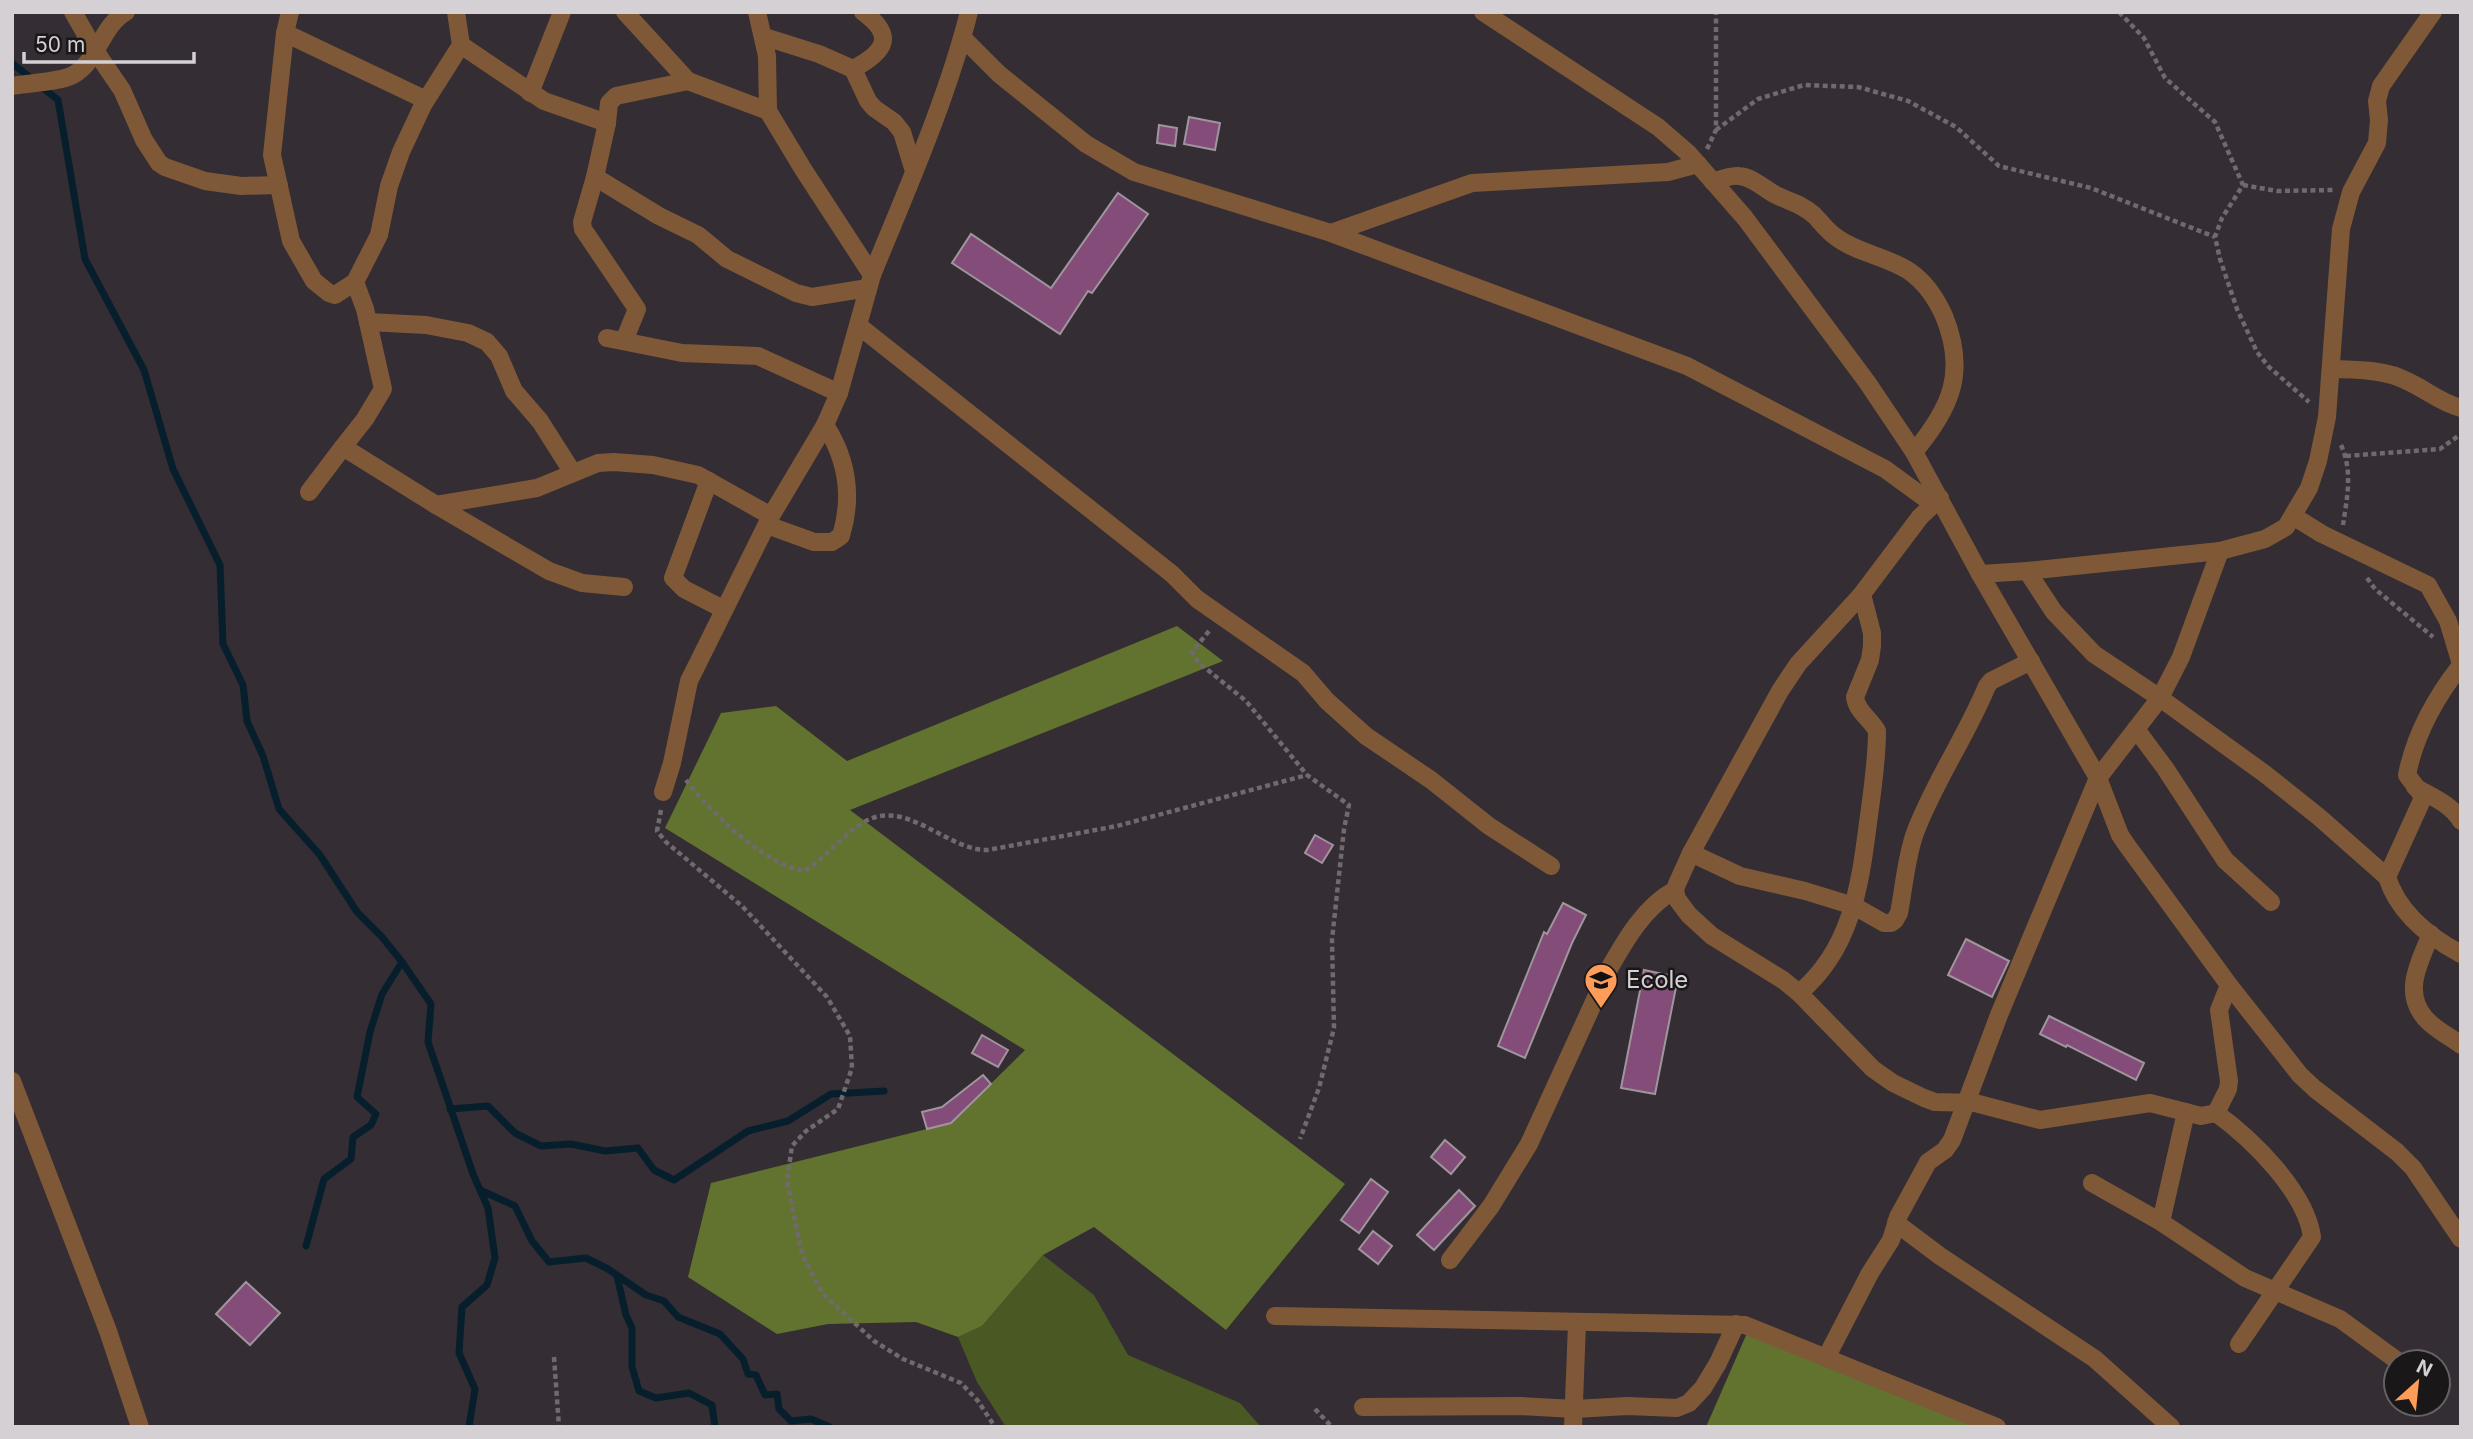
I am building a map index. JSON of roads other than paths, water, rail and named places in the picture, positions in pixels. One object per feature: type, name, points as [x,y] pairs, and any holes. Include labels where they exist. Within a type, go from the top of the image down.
[{"type":"street","points":[[73,12],[122,90],[144,140],[159,163],[205,181],[241,186],[279,185]]},
{"type":"street","points":[[12,86],[70,77],[96,52],[115,18],[125,12]]},
{"type":"street","points":[[290,12],[285,33],[272,155],[292,241],[314,281],[335,295],[355,282],[379,235],[389,186],[401,152],[426,100],[461,45],[456,12]]},
{"type":"street","points":[[530,93],[562,12]]},
{"type":"street","points":[[625,12],[688,81],[768,111]]},
{"type":"street","points":[[757,12],[765,37],[768,111],[870,282]]},
{"type":"street","points":[[853,69],[870,60],[882,42],[883,34],[879,23],[863,12]]},
{"type":"street","points":[[663,792],[672,763],[689,681],[723,608],[769,520],[825,425],[839,393],[870,282],[963,38],[969,12]]},
{"type":"street","points":[[1483,12],[1649,121],[1688,153],[1745,218],[1867,382],[1914,452],[1937,501],[2098,778],[2126,844],[2300,1075],[2380,1138],[2413,1168],[2460,1239]]},
{"type":"street","points":[[1980,573],[2027,571],[2220,551],[2265,539],[2286,527],[2309,488],[2318,461],[2327,417],[2341,229],[2351,192],[2377,143],[2377,101],[2381,86],[2433,12]]},
{"type":"street","points":[[285,33],[426,100]]},
{"type":"street","points":[[765,37],[819,54],[853,69],[868,101],[902,132],[914,171]]},
{"type":"street","points":[[963,38],[999,74],[1086,144],[1134,172],[1331,233],[1687,366],[1885,469],[1937,501]]},
{"type":"street","points":[[461,45],[544,102],[607,123]]},
{"type":"street","points":[[688,81],[616,96],[609,103],[595,177],[582,222],[583,229],[638,309],[615,339],[682,353],[758,356],[839,393]]},
{"type":"street","points":[[1331,233],[1472,183],[1668,172],[1698,164]]},
{"type":"street","points":[[1713,182],[1735,175],[1748,177],[1774,194],[1801,205],[1837,238],[1905,268],[1920,278],[1929,289],[1951,334],[1956,362],[1951,391],[1944,408],[1928,436],[1914,452]]},
{"type":"street","points":[[595,177],[659,216],[698,235],[727,259],[796,293],[812,297],[870,282]]},
{"type":"street","points":[[309,492],[365,419],[383,389],[368,322],[355,282]]},
{"type":"street","points":[[368,322],[426,324],[468,333],[487,342],[499,356],[514,391],[540,421],[573,473]]},
{"type":"street","points":[[859,326],[1172,574],[1197,599],[1303,673],[1326,701],[1366,736],[1431,780],[1504,836],[1551,866]]},
{"type":"street","points":[[2331,369],[2378,372],[2405,379],[2461,408]]},
{"type":"street","points":[[436,505],[537,488],[598,463],[653,465],[698,475],[769,520],[814,542],[832,542],[841,536],[847,506],[847,480],[838,444],[825,425]]},
{"type":"street","points":[[343,447],[549,571],[582,583],[624,587]]},
{"type":"street","points":[[709,481],[673,578],[684,589],[723,608]]},
{"type":"street","points":[[1937,501],[1920,517],[1828,634],[1798,664],[1780,691],[1691,853],[1675,890],[1677,899],[1689,915],[1712,936],[1799,993],[1863,1061],[1894,1083],[1935,1102],[1967,1102],[2040,1120],[2143,1103],[2169,1106],[2200,1116],[2216,1113],[2240,1131],[2268,1159],[2302,1209],[2311,1227],[2312,1237],[2239,1344]]},
{"type":"street","points":[[2293,516],[2322,534],[2428,584],[2448,621],[2461,665],[2444,686],[2414,751],[2407,775],[2422,800],[2387,877]]},
{"type":"street","points":[[1826,1358],[1870,1273],[1891,1240],[1896,1223],[1928,1163],[1945,1150],[1952,1140],[1999,1016],[2098,778],[2160,698],[2181,657],[2220,551]]},
{"type":"street","points":[[2027,571],[2054,612],[2094,654],[2265,774],[2319,817],[2387,877],[2400,906],[2431,934],[2461,954]]},
{"type":"street","points":[[1799,993],[1829,961],[1847,929],[1854,906],[1867,834],[1877,731],[1861,712],[1855,696],[1872,654],[1873,639],[1862,594]]},
{"type":"street","points":[[1691,853],[1748,878],[1854,906],[1884,923],[1891,923],[1899,913],[1914,835],[1930,797],[1968,729],[1987,687],[1991,681],[2031,661]]},
{"type":"street","points":[[2136,729],[2225,860],[2271,902]]},
{"type":"street","points":[[2415,788],[2452,809],[2461,821]]},
{"type":"street","points":[[1450,1260],[1491,1206],[1530,1144],[1609,968],[1658,899],[1675,890]]},
{"type":"street","points":[[2431,934],[2416,969],[2414,1000],[2424,1018],[2461,1045]]},
{"type":"street","points":[[2216,1113],[2229,1081],[2219,1010],[2230,985]]},
{"type":"street","points":[[12,1081],[20,1122],[108,1331],[140,1427]]},
{"type":"street","points":[[2161,1222],[2186,1112]]},
{"type":"street","points":[[2092,1183],[2161,1222],[2245,1278],[2340,1319],[2382,1350]]},
{"type":"street","points":[[1896,1223],[1940,1256],[2000,1293],[2059,1337],[2095,1359],[2171,1427]]},
{"type":"street","points":[[1275,1316],[1417,1317],[1577,1324],[1736,1324],[1755,1328],[1997,1427]]},
{"type":"street","points":[[1574,1418],[1577,1324]]},
{"type":"street","points":[[1363,1407],[1521,1406],[1574,1418],[1683,1407],[1696,1397],[1714,1371],[1736,1324]]},
{"type":"waterway","points":[[12,63],[58,100],[85,259],[144,370],[173,469],[220,565],[223,644],[243,685],[247,721],[263,756],[279,809],[320,855],[357,912],[382,937],[431,1004],[428,1042],[473,1174],[488,1208],[495,1258],[487,1285],[462,1307],[459,1353],[475,1389],[469,1427]]},
{"type":"waterway","points":[[306,1246],[324,1179],[351,1159],[353,1137],[371,1125],[376,1114],[357,1097],[370,1032],[382,994],[402,962]]},
{"type":"waterway","points":[[450,1109],[488,1106],[515,1133],[541,1146],[571,1144],[605,1151],[638,1148],[654,1170],[674,1180],[748,1131],[788,1121],[831,1094],[884,1091]]},
{"type":"waterway","points":[[480,1190],[515,1206],[532,1241],[549,1262],[586,1258],[608,1269],[646,1295],[664,1301],[678,1317],[720,1334],[743,1359],[748,1374],[756,1375],[765,1395],[777,1394],[779,1409],[791,1421],[811,1419],[830,1427]]},
{"type":"waterway","points":[[617,1276],[626,1315],[632,1328],[632,1367],[639,1391],[656,1398],[689,1393],[712,1405],[715,1427]]},
{"type":"place","name":"Ecole","points":[[1601,1010]]}]
